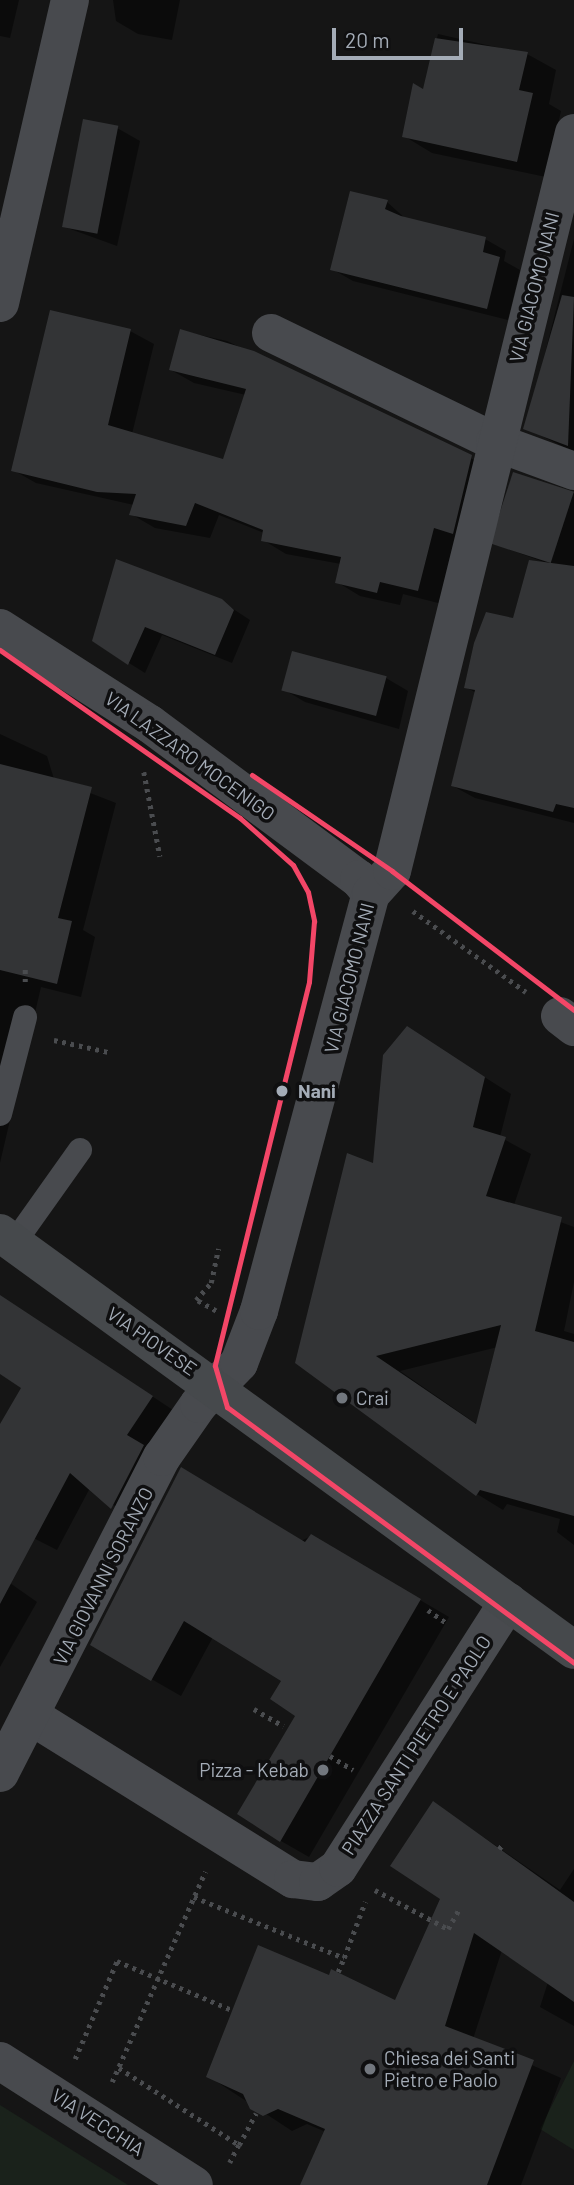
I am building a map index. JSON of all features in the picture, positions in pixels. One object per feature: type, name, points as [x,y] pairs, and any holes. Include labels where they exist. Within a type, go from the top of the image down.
[{"type":"main road","name":"VIA PIOVESE","points":[[7,1238],[216,1386],[574,1650]]},
{"type":"street","points":[[0,303],[70,0]]},
{"type":"street","name":"VIA GIACOMO NANI","points":[[216,1386],[239,1363],[260,1311],[371,894],[392,870],[495,442],[574,133]]},
{"type":"street","points":[[271,333],[495,442],[574,471]]},
{"type":"street","name":"VIA LAZZARO MOCENIGO","points":[[0,628],[168,737],[371,894]]},
{"type":"street","name":"VIA GIOVANNI SORANZO","points":[[0,1773],[162,1457],[216,1386]]},
{"type":"street","name":"PIAZZA SANTI PIETRO E PAOLO","points":[[31,1716],[293,1879],[318,1882],[338,1868],[508,1602]]},
{"type":"street","name":"VIA VECCHIA","points":[[13,2068],[211,2177]]},
{"type":"lane","points":[[0,1114],[23,1024]]},
{"type":"lane","points":[[7,1238],[80,1150]]},
{"type":"path","points":[[160,856],[141,778],[168,737]]},
{"type":"path","points":[[371,894],[405,905],[567,1021]]},
{"type":"path","points":[[23,1024],[108,1052]]},
{"type":"path","points":[[216,1312],[196,1300],[211,1283],[218,1250]]},
{"type":"path","points":[[254,1709],[284,1726]]},
{"type":"path","points":[[108,2090],[210,1862]]},
{"type":"path","points":[[338,1972],[369,1887],[448,1929],[458,1911]]},
{"type":"path","points":[[194,1897],[344,1958]]},
{"type":"path","points":[[73,2063],[117,1961],[232,2010]]},
{"type":"path","points":[[118,2068],[239,2145]]},
{"type":"path","points":[[211,2177],[239,2145],[257,2113]]},
{"type":"shaded area","points":[[574,2061],[574,2150],[540,2129]]},
{"type":"shaded area","points":[[0,2105],[128,2185],[0,2185]]},
{"type":"building","points":[[435,38],[528,52],[519,90],[533,93],[517,162],[402,137],[413,83],[423,89]]},
{"type":"building","points":[[83,119],[118,126],[97,234],[62,227]]},
{"type":"building","points":[[350,191],[388,200],[385,209],[401,216],[486,237],[483,252],[500,257],[487,309],[330,270]]},
{"type":"building","points":[[562,295],[574,297],[568,446],[523,429]]},
{"type":"building","points":[[50,310],[131,329],[108,425],[223,459],[246,389],[169,370],[180,329],[254,351],[472,455],[453,534],[434,528],[418,591],[380,582],[377,593],[335,583],[341,557],[261,541],[263,530],[195,503],[186,526],[129,515],[136,494],[97,492],[11,471]]},
{"type":"building","points":[[513,472],[574,492],[551,563],[490,543]]},
{"type":"building","points":[[116,559],[222,599],[234,610],[215,655],[145,627],[128,665],[92,641]]},
{"type":"building","points":[[529,560],[574,566],[574,808],[556,804],[553,812],[451,786],[475,690],[464,688],[474,643],[486,612],[513,618]]},
{"type":"building","points":[[292,651],[387,676],[376,716],[281,691]]},
{"type":"building","points":[[0,764],[92,787],[58,918],[72,921],[57,984],[0,970]]},
{"type":"building","points":[[407,1026],[485,1077],[473,1127],[506,1137],[486,1196],[562,1217],[535,1331],[574,1342],[574,1516],[480,1490],[476,1496],[295,1363],[347,1153],[373,1163],[383,1055]],"holes":[[[501,1325],[476,1424],[376,1356]]]},
{"type":"building","points":[[0,1295],[153,1396],[127,1435],[144,1445],[111,1509],[70,1473],[0,1604],[0,1424],[21,1388],[0,1374]]},
{"type":"building","points":[[181,1467],[305,1542],[311,1534],[421,1599],[280,1842],[237,1814],[295,1716],[270,1699],[281,1681],[184,1621],[151,1681],[90,1645]]},
{"type":"building","name":"Chiesa dei Santi Pietro e Paolo","points":[[433,1801],[574,1902],[574,2002],[474,1933],[445,2026],[534,2060],[487,2185],[300,2185],[325,2129],[278,2109],[263,2116],[250,2109],[243,2094],[206,2077],[258,1945],[329,1975],[331,1969],[395,2000],[440,1899],[390,1866]]},
{"type":"transit line","points":[[0,650],[240,818],[293,865],[308,892],[314,921],[309,982],[215,1366],[227,1407],[574,1663]]},
{"type":"transit line","points":[[252,775],[392,871],[574,1010]]},
{"type":"place","name":"Nani","points":[[282,1091]]},
{"type":"place","name":"Crai","points":[[342,1398]]},
{"type":"place","name":"Pizza - Kebab","points":[[323,1770]]},
{"type":"place","name":"Chiesa dei Santi Pietro e Paolo","points":[[370,2069]]}]
